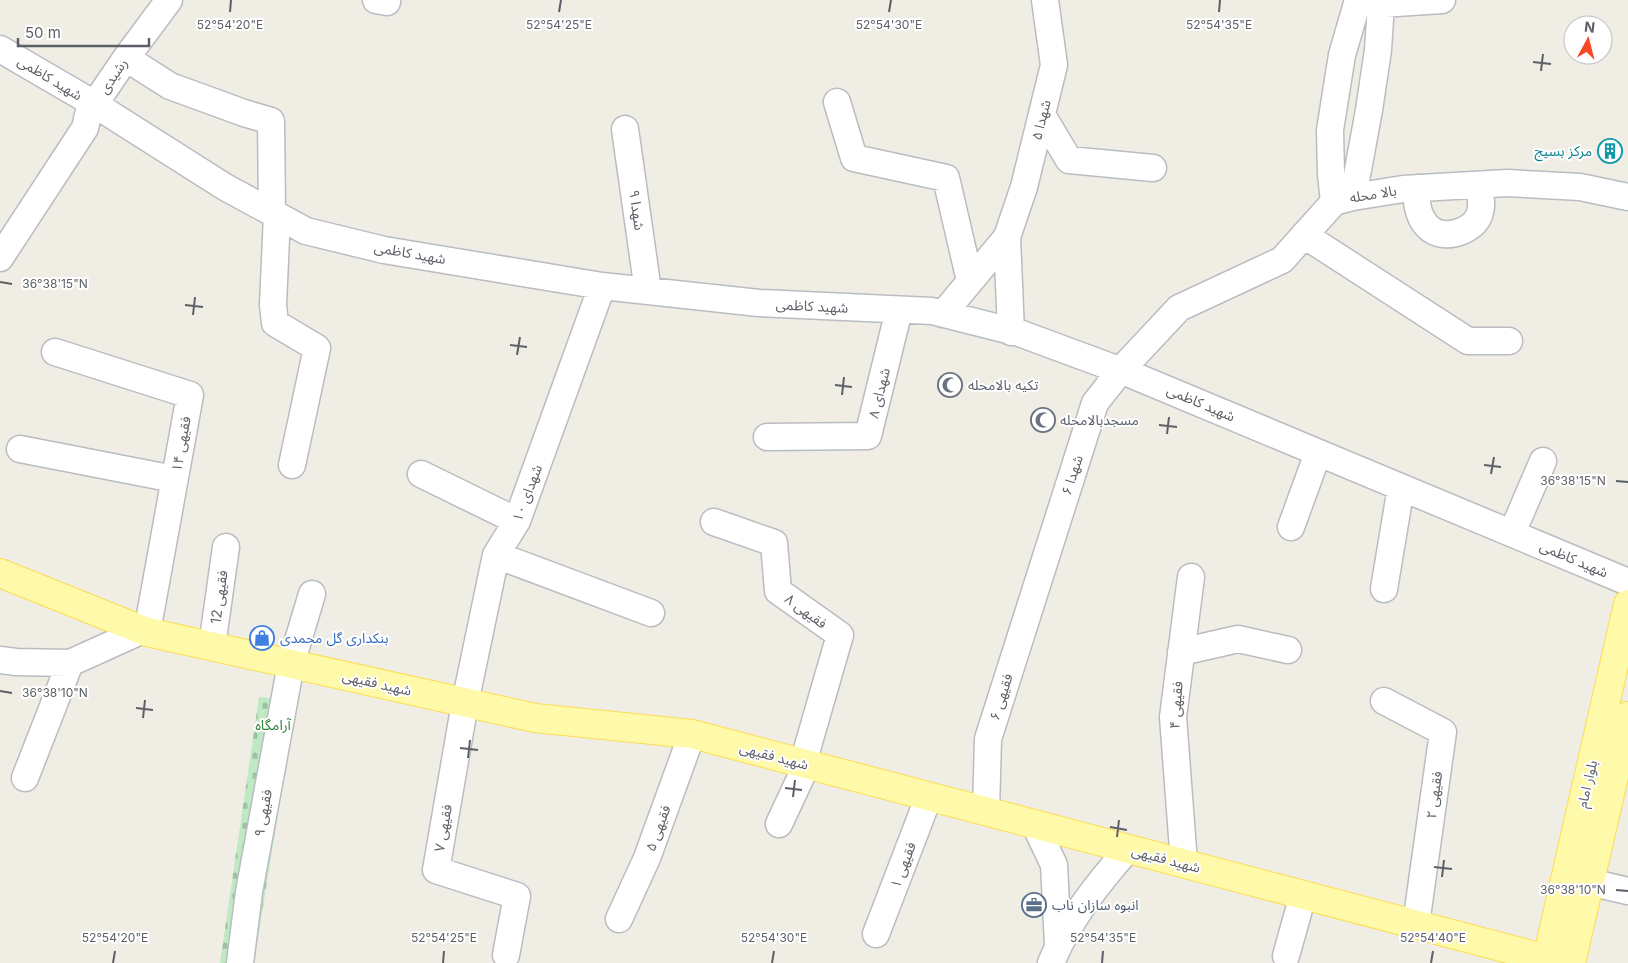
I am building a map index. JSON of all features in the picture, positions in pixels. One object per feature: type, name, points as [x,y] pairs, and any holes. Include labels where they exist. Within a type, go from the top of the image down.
[{"type":"main road","name":"شهید فقیهی","points":[[0,573],[145,631],[535,718],[692,734],[1556,962]]},
{"type":"main road","name":"بلوار امام","points":[[1556,962],[1589,882],[1620,709],[1628,604]]},
{"type":"main road","name":"بلوار امام","points":[[1556,962],[1620,709]]},
{"type":"street","name":"رشیدی","points":[[92,103],[169,0]]},
{"type":"street","points":[[376,0],[387,2],[387,0]]},
{"type":"street","name":"شهدا ۵","points":[[1011,332],[1007,237],[1024,187],[1054,65],[1045,0]]},
{"type":"street","points":[[1370,1],[1442,0]]},
{"type":"street","points":[[1343,199],[1331,174],[1330,130],[1342,55],[1370,1]]},
{"type":"street","points":[[1343,199],[1369,110],[1378,50],[1370,1]]},
{"type":"street","name":"شهید کاظمی","points":[[3,58],[92,103],[224,186],[306,231],[384,250],[602,286],[759,303],[932,311],[1011,332],[1121,370],[1628,582]]},
{"type":"street","points":[[126,58],[170,86],[271,121],[275,214],[273,305],[275,322],[317,348],[292,465]]},
{"type":"street","points":[[837,102],[854,158],[946,178],[970,281]]},
{"type":"street","points":[[0,258],[85,128],[92,103]]},
{"type":"street","points":[[1042,115],[1069,160],[1153,168]]},
{"type":"street","name":"شهدا ۹","points":[[625,129],[648,291]]},
{"type":"street","name":"بالا محله","points":[[1121,370],[1179,308],[1282,260],[1343,199],[1417,188],[1506,183],[1580,187],[1628,197]]},
{"type":"street","points":[[1417,188],[1417,207],[1424,224],[1438,234],[1452,234],[1470,227],[1478,218],[1481,203],[1477,185]]},
{"type":"street","points":[[1304,236],[1468,341],[1509,341]]},
{"type":"street","name":"شهدا ۵","points":[[943,314],[1007,237]]},
{"type":"street","name":"شهدای ۱۰","points":[[465,703],[496,555],[517,521],[602,286]]},
{"type":"street","name":"شهدای ۸","points":[[767,437],[868,436],[899,310]]},
{"type":"street","name":"فقیهی ۱۴","points":[[55,352],[190,394],[145,631]]},
{"type":"street","name":"شهدا ۶","points":[[1036,586],[1095,404],[1121,370]]},
{"type":"street","points":[[20,449],[174,479]]},
{"type":"street","points":[[1291,527],[1318,453]]},
{"type":"street","points":[[1512,533],[1543,461]]},
{"type":"street","points":[[421,474],[517,521]]},
{"type":"street","points":[[1384,589],[1401,487]]},
{"type":"street","name":"فقیهی ۸","points":[[714,522],[774,543],[778,591],[840,635],[805,764]]},
{"type":"street","name":"فقیهی 12","points":[[212,646],[226,547]]},
{"type":"street","points":[[496,555],[651,613]]},
{"type":"street","name":"فقیهی ۴","points":[[1184,863],[1172,718],[1191,577]]},
{"type":"street","name":"فقیهی ۶","points":[[986,811],[988,739],[1036,586]]},
{"type":"street","name":"فقیهی ۹","points":[[240,963],[249,892],[291,664],[312,594]]},
{"type":"street","points":[[1,665],[16,662],[70,663],[145,631]]},
{"type":"street","points":[[1181,652],[1238,640],[1288,650]]},
{"type":"street","points":[[25,778],[70,663]]},
{"type":"street","name":"فقیهی ۲","points":[[1384,701],[1443,732],[1416,924]]},
{"type":"street","name":"فقیهی ۷","points":[[465,703],[436,870],[517,896],[506,955]]},
{"type":"street","name":"فقیهی ۵","points":[[619,919],[647,858],[692,734]]},
{"type":"street","points":[[779,824],[805,764]]},
{"type":"street","name":"فقیهی ۱","points":[[876,934],[929,796]]},
{"type":"street","points":[[1035,825],[1054,865],[1054,954]]},
{"type":"street","points":[[1054,954],[1101,879],[1128,849]]},
{"type":"street","points":[[1589,882],[1628,891]]},
{"type":"street","points":[[1286,956],[1303,894]]},
{"type":"green space","name":"آرامگاه","points":[[259,697],[296,701],[254,963],[220,963]]},
{"type":"place","name":"مرکز بسیج","points":[[1610,151]]},
{"type":"place","name":"تکیه بالامحله","points":[[950,385]]},
{"type":"place","name":"مسجدبالامحله","points":[[1043,420]]},
{"type":"place","name":"بنکداری گل محمدی","points":[[262,638]]},
{"type":"place","name":"انبوه سازان ناب","points":[[1034,905]]}]
